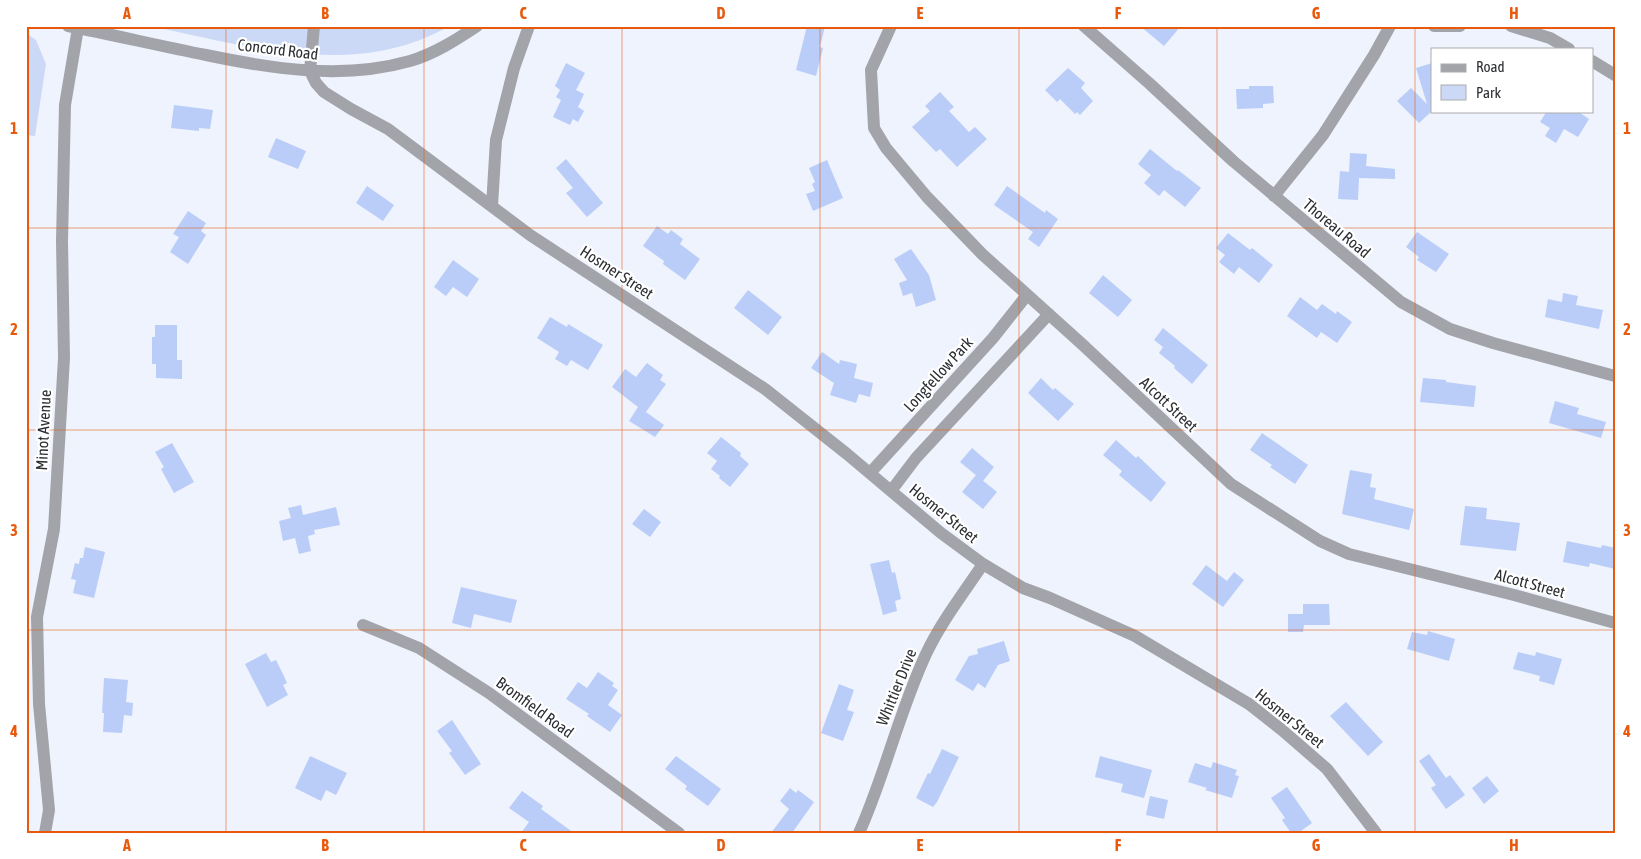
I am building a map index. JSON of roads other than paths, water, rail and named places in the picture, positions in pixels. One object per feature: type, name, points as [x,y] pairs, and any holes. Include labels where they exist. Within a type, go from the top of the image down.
[{"type":"street","points":[[310,71],[314,26]]},
{"type":"street","name":"Concord Road","points":[[73,27],[242,62],[310,71],[382,67],[410,61],[440,48],[477,26]]},
{"type":"street","points":[[492,206],[496,140],[514,68],[529,26]]},
{"type":"street","name":"Alcott Street","points":[[891,26],[871,70],[874,128],[886,148],[927,197],[982,254],[1231,484],[1320,541],[1349,554],[1514,595],[1615,623]]},
{"type":"street","name":"Thoreau Road","points":[[1084,26],[1233,161],[1401,302],[1450,329],[1493,343],[1615,376]]},
{"type":"street","points":[[1274,196],[1323,135],[1374,55],[1390,26]]},
{"type":"street","points":[[1434,26],[1460,26]]},
{"type":"street","points":[[1512,26],[1550,38],[1567,48]]},
{"type":"street","name":"Minot Avenue","points":[[44,833],[49,810],[39,704],[37,617],[54,529],[64,358],[62,241],[65,104],[73,27]]},
{"type":"street","points":[[1594,62],[1615,75]]},
{"type":"street","name":"Hosmer Street","points":[[310,71],[316,84],[324,92],[388,129],[530,235],[765,389],[941,533],[983,564],[1022,588],[1050,598],[1135,636],[1249,704],[1327,769],[1376,833]]},
{"type":"street","name":"Longfellow Park","points":[[870,473],[993,338],[1027,295]]},
{"type":"street","points":[[891,491],[916,458],[1049,314]]},
{"type":"street","name":"Whittier Drive","points":[[859,833],[879,782],[895,733],[926,655],[939,628],[983,564]]},
{"type":"street","name":"Bromfield Road","points":[[362,625],[419,648],[474,683],[679,833]]}]
